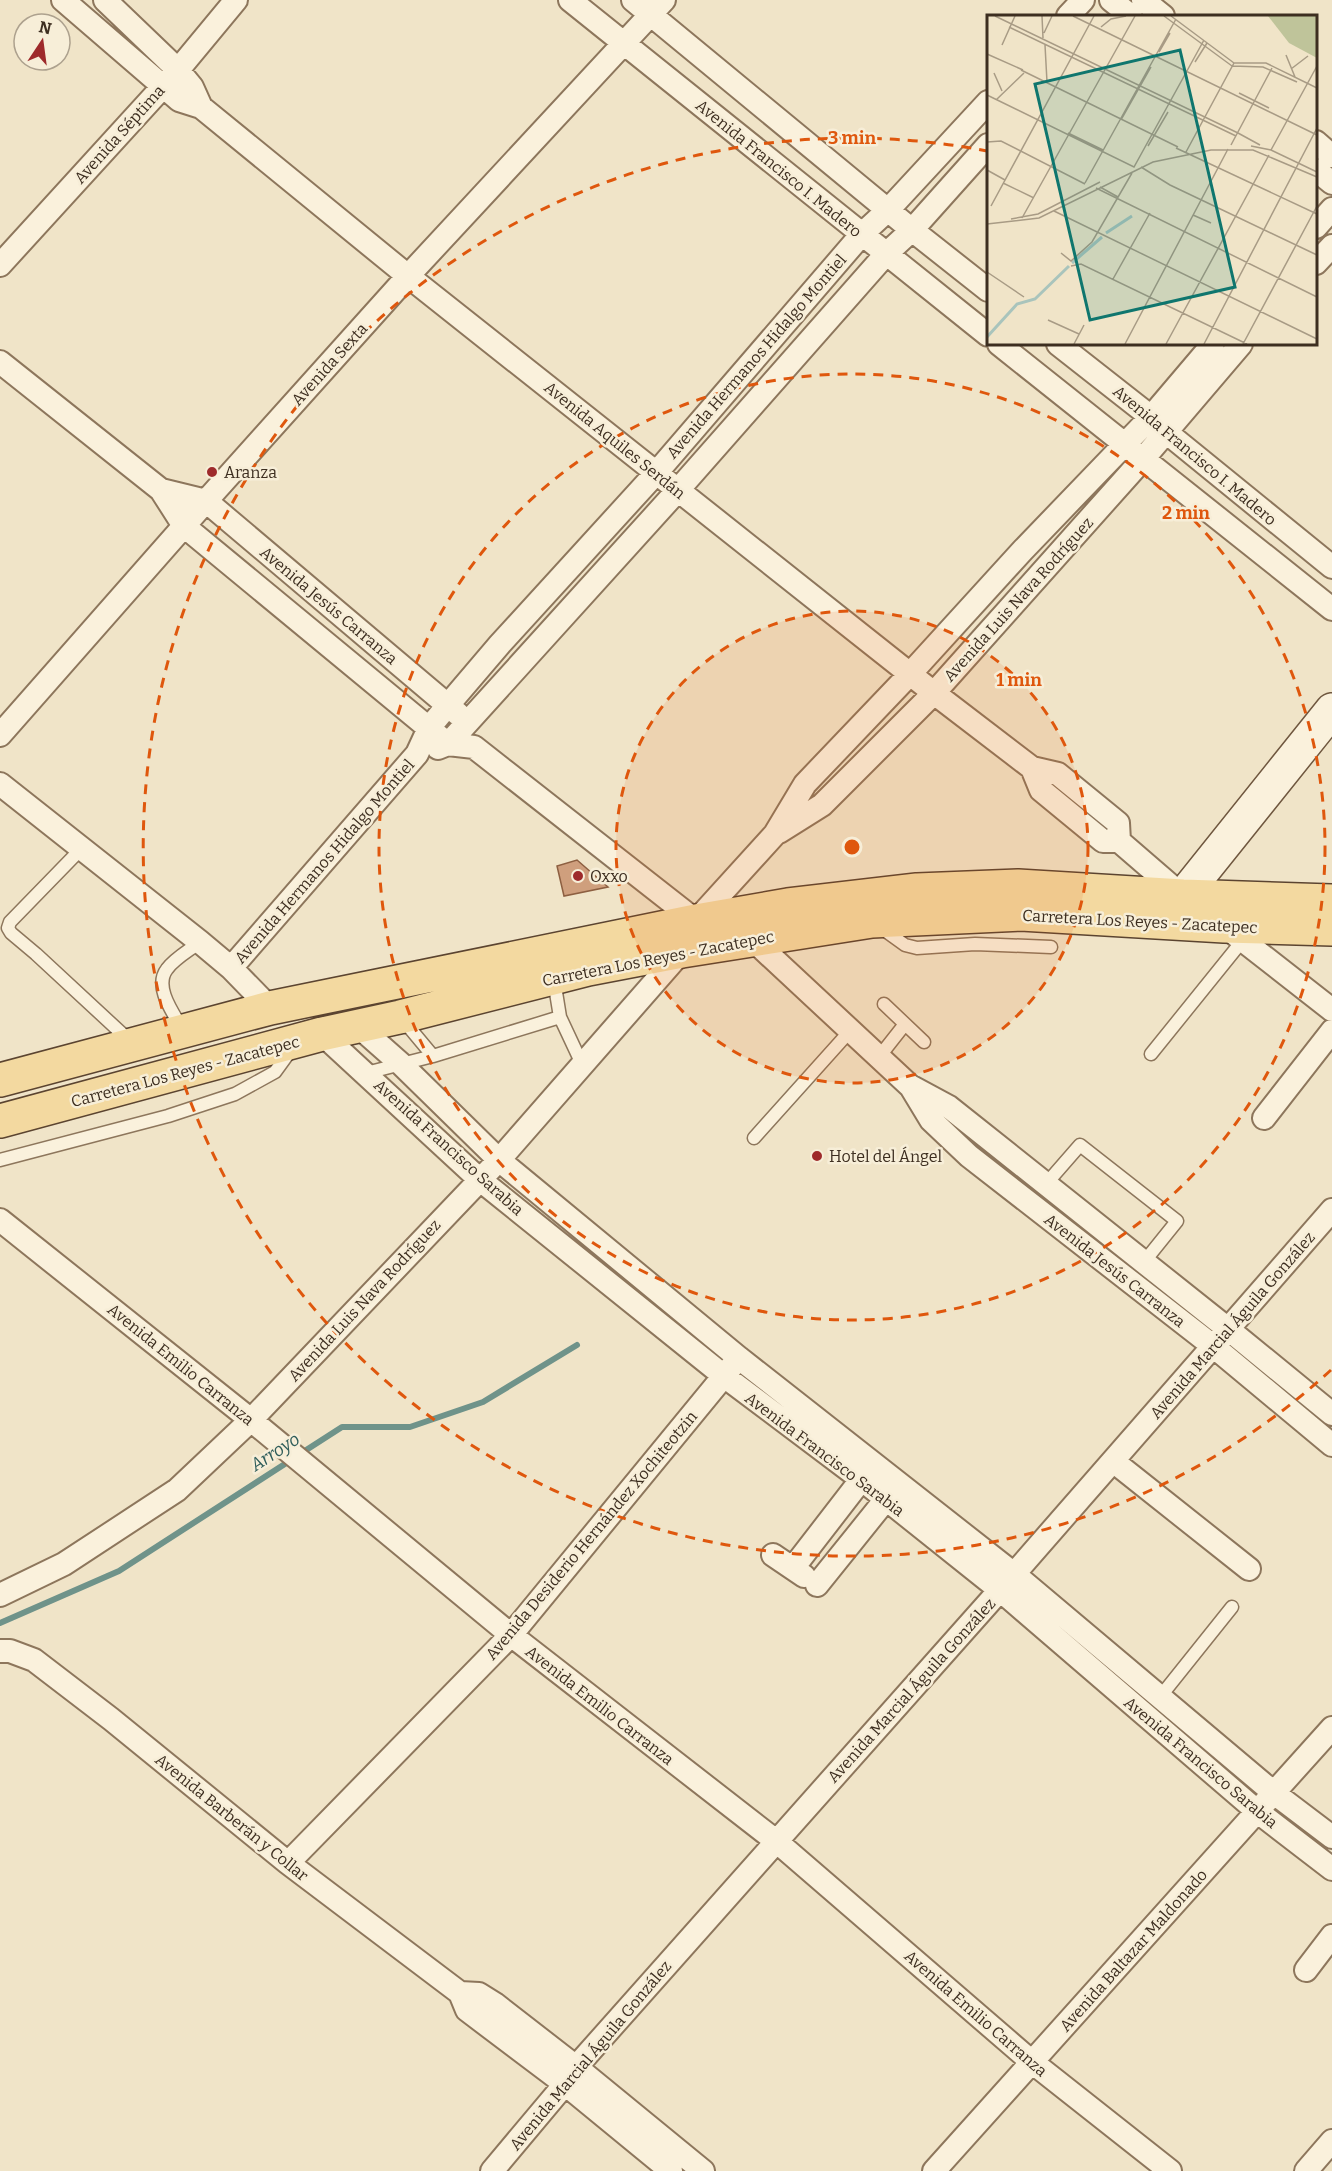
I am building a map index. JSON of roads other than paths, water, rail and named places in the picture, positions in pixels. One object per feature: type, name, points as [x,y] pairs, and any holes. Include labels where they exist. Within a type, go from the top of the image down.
[{"type":"main road","points":[[1183,896],[1332,710]]},
{"type":"main road","name":"Carretera Los Reyes - Zacatepec","points":[[0,1080],[270,1008],[696,921],[788,905],[917,890],[1018,886],[1183,896],[1332,901]]},
{"type":"main road","name":"Carretera Los Reyes - Zacatepec","points":[[0,1121],[310,1038],[554,977],[682,951],[872,921],[1021,914],[1234,933],[1332,929]]},
{"type":"street","name":"Avenida Aquiles Serdán","points":[[63,0],[162,87],[179,100],[201,107],[408,276],[1032,768],[1041,790],[1103,841],[1119,841],[1183,896],[1332,1010]]},
{"type":"street","name":"Avenida Séptima","points":[[0,265],[178,70],[236,0]]},
{"type":"street","name":"Avenida Francisco I. Madero","points":[[570,0],[987,334]]},
{"type":"street","points":[[633,0],[658,7],[766,109],[987,289]]},
{"type":"street","points":[[1069,15],[1083,0]]},
{"type":"street","points":[[1143,0],[1162,15]]},
{"type":"street","name":"Avenida Aquiles Serdán","points":[[109,1],[178,70],[192,87],[201,107]]},
{"type":"street","name":"Avenida Sexta","points":[[0,735],[408,276],[658,7]]},
{"type":"street","name":"Avenida Hermanos Hidalgo Montiel","points":[[231,968],[417,754],[429,728],[500,644],[657,472],[862,234],[888,210],[987,106]]},
{"type":"street","points":[[743,139],[766,109]]},
{"type":"street","points":[[1317,143],[1332,156]]},
{"type":"street","name":"Avenida Hermanos Hidalgo Montiel","points":[[417,754],[448,744],[678,490],[886,254],[912,230],[987,146]]},
{"type":"street","points":[[1317,171],[1332,183]]},
{"type":"street","points":[[1317,226],[1332,209]]},
{"type":"street","points":[[1317,262],[1332,246]]},
{"type":"street","points":[[767,345],[791,363]]},
{"type":"street","name":"Avenida Francisco I. Madero","points":[[1059,345],[1332,567]]},
{"type":"street","name":"Avenida Luis Nava Rodríguez","points":[[775,834],[822,805],[934,693],[1045,570],[1143,459],[1159,424],[1212,345]]},
{"type":"street","name":"Avenida Luis Nava Rodríguez","points":[[696,921],[775,834],[805,784],[910,674],[1023,550],[1125,444],[1159,424],[1240,345]]},
{"type":"street","name":"Avenida Francisco I. Madero","points":[[1011,347],[1143,459],[1332,609]]},
{"type":"street","name":"Avenida Jesús Carranza","points":[[0,362],[161,490],[184,526],[448,744]]},
{"type":"street","points":[[719,398],[743,417]]},
{"type":"street","name":"Avenida Jesús Carranza","points":[[161,490],[206,501],[468,722]]},
{"type":"street","points":[[1243,538],[1264,512]]},
{"type":"street","points":[[1023,550],[1045,570]]},
{"type":"street","points":[[558,581],[577,601]]},
{"type":"street","points":[[500,644],[521,662]]},
{"type":"street","points":[[468,722],[474,747]]},
{"type":"street","points":[[448,744],[474,747],[696,921]]},
{"type":"street","points":[[0,784],[200,942],[231,968],[270,1008]]},
{"type":"street","name":"Avenida Jesús Carranza","points":[[752,939],[910,1086],[949,1107],[1144,1262],[1332,1445]]},
{"type":"street","name":"Avenida Luis Nava Rodríguez","points":[[0,1595],[64,1564],[177,1490],[251,1420],[499,1160],[682,951]]},
{"type":"street","name":"Avenida Francisco Sarabia","points":[[358,1026],[401,1064],[499,1160],[739,1358],[892,1491],[1007,1582],[1160,1697],[1274,1793],[1332,1837]]},
{"type":"street","points":[[1264,1118],[1332,1031]]},
{"type":"street","name":"Avenida Francisco Sarabia","points":[[310,1038],[366,1073],[479,1179],[723,1376],[868,1471]]},
{"type":"street","name":"Avenida Jesús Carranza","points":[[910,1086],[931,1120],[969,1156],[1332,1414]]},
{"type":"street","name":"Avenida Marcial Águila González","points":[[492,2171],[571,2076],[776,1841],[1007,1582],[1332,1210]]},
{"type":"street","name":"Avenida Emilio Carranza","points":[[0,1220],[251,1420],[511,1635],[776,1841],[1032,2062],[1170,2171]]},
{"type":"street","name":"Avenida Desiderio Hernández Xochiteotzin","points":[[288,1863],[511,1635],[739,1358]]},
{"type":"street","points":[[1113,1461],[1249,1569]]},
{"type":"street","points":[[793,1569],[868,1471]]},
{"type":"street","points":[[773,1555],[822,1588],[892,1491]]},
{"type":"street","name":"Avenida Francisco Sarabia","points":[[1007,1582],[1258,1812],[1332,1869]]},
{"type":"street","name":"Avenida Barberán y Collar","points":[[0,1651],[10,1651],[34,1660],[111,1719],[288,1863],[460,1993],[479,1994],[495,2004],[671,2171]]},
{"type":"street","name":"Avenida Baltazar Maldonado","points":[[933,2171],[1332,1728]]},
{"type":"street","points":[[1306,1970],[1332,1936]]},
{"type":"street","name":"Avenida Barberán y Collar","points":[[571,2076],[703,2171]]},
{"type":"street","points":[[1306,2171],[1332,2140]]},
{"type":"lane","points":[[82,848],[10,922],[8,928],[134,1045]]},
{"type":"lane","points":[[872,921],[905,945],[917,948],[995,944],[1051,946]]},
{"type":"lane","points":[[1151,1054],[1234,933]]},
{"type":"lane","points":[[184,1031],[165,998],[162,983],[166,969],[200,942]]},
{"type":"lane","points":[[554,977],[560,1017],[582,1064]]},
{"type":"lane","points":[[884,1004],[924,1042]]},
{"type":"lane","points":[[400,1017],[433,1056]]},
{"type":"lane","points":[[366,1073],[433,1056],[560,1017]]},
{"type":"lane","points":[[879,1057],[905,1024]]},
{"type":"lane","points":[[754,1138],[850,1031]]},
{"type":"lane","points":[[0,1160],[168,1116],[235,1094],[276,1072],[310,1038]]},
{"type":"lane","points":[[1046,1184],[1080,1145],[1177,1221],[1144,1262]]},
{"type":"lane","points":[[1160,1697],[1232,1607]]},
{"type":"waterway","name":"Arroyo","points":[[300,1454],[342,1427],[410,1427],[483,1402],[577,1345]]},
{"type":"waterway","name":"Arroyo","points":[[0,1623],[119,1571],[291,1460]]},
{"type":"place","name":"Aranza","points":[[212,472]]},
{"type":"place","name":"Oxxo","points":[[578,876]]},
{"type":"place","name":"Hotel del Ángel","points":[[817,1156]]}]
